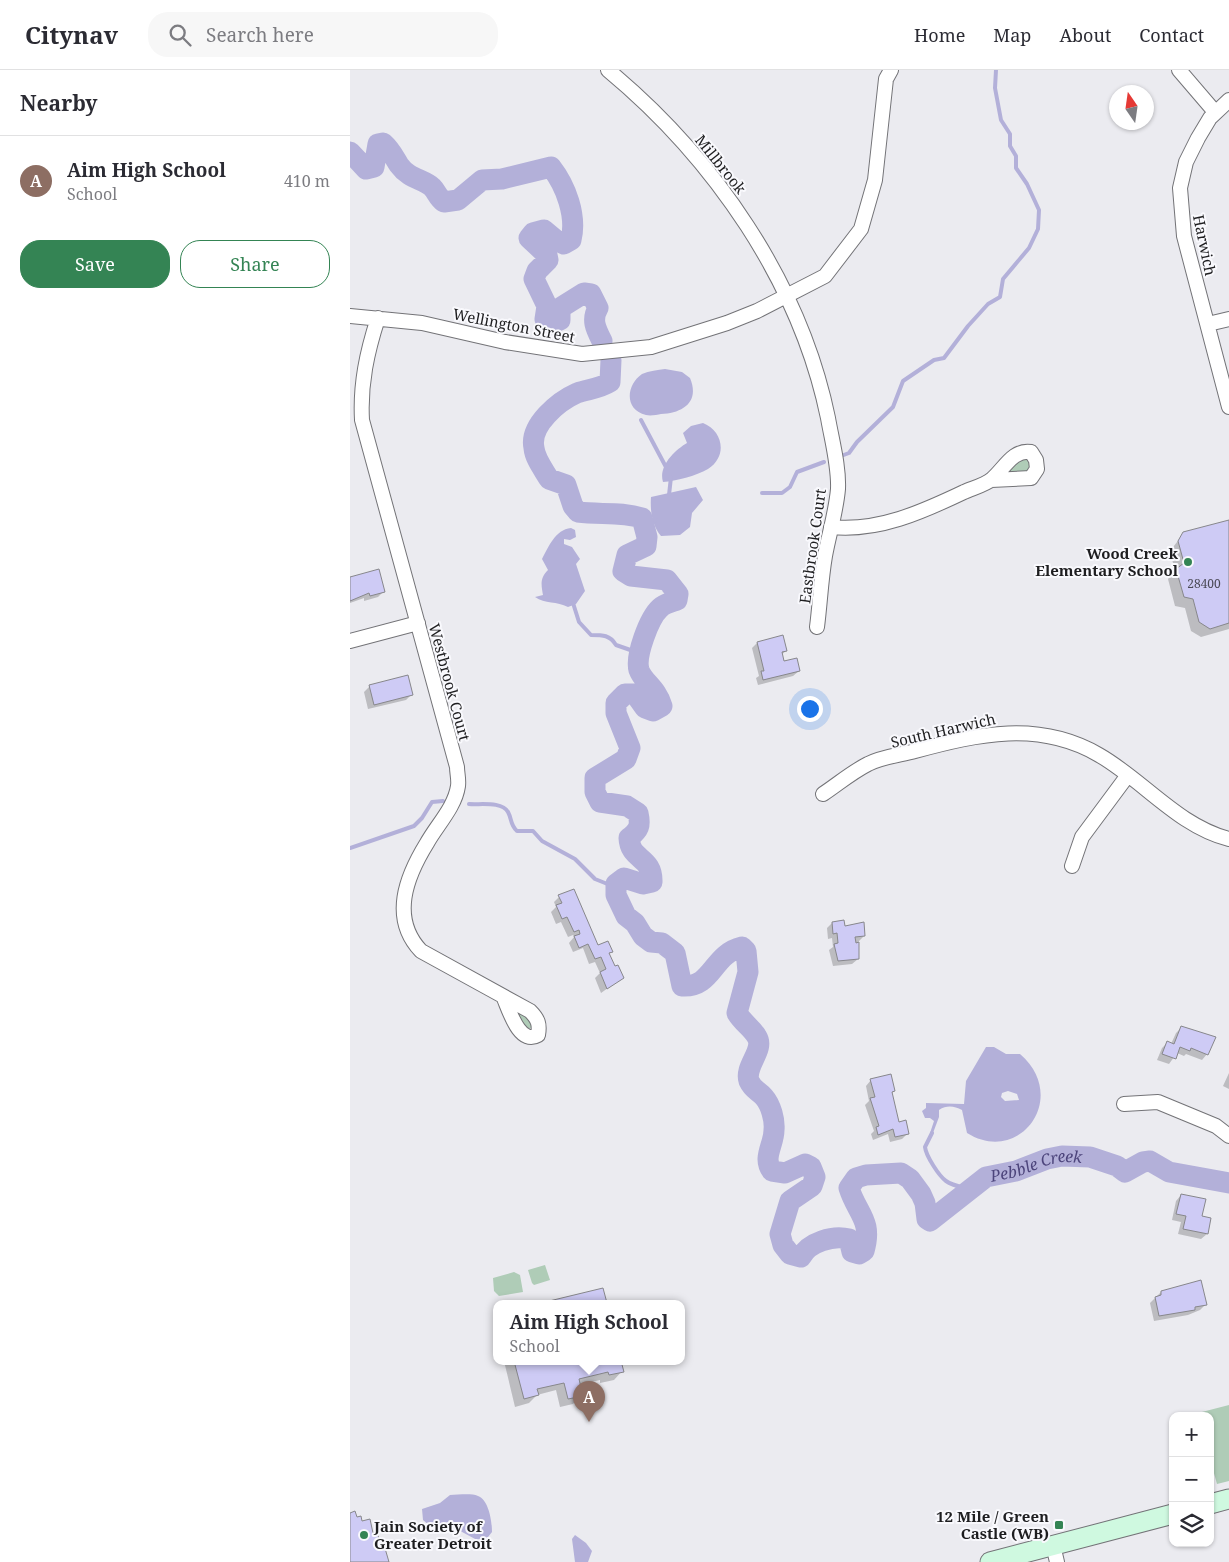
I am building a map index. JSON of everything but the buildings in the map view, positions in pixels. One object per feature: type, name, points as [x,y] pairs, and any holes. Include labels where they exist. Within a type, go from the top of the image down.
[{"type":"main road","points":[[1214,1503],[1229,1499]]},
{"type":"main road","points":[[990,1562],[1055,1554],[1169,1515]]},
{"type":"street","name":"Millbrook","points":[[608,70],[637,94],[718,185],[758,242],[786,297]]},
{"type":"street","name":"Wellington Street","points":[[350,316],[422,323],[505,342],[582,354],[651,347],[726,323],[786,297],[825,276],[860,229],[875,180],[886,79],[891,70]]},
{"type":"street","points":[[1179,70],[1215,112]]},
{"type":"street","name":"Harwich","points":[[1229,100],[1210,118],[1186,162],[1180,188],[1184,236],[1229,407]]},
{"type":"street","name":"Eastbrook Court","points":[[786,297],[812,360],[825,402],[833,444],[838,488],[821,584],[818,627]]},
{"type":"street","name":"Westbrook Court","points":[[378,318],[363,372],[362,420],[457,767],[458,785],[446,814],[415,865],[403,900],[404,917],[410,939],[421,951],[503,996]]},
{"type":"street","points":[[1208,324],[1229,319]]},
{"type":"street","points":[[831,526],[847,528],[882,524],[922,510],[992,480]]},
{"type":"street","points":[[350,641],[418,624]]},
{"type":"street","name":"South Harwich","points":[[823,794],[868,764],[930,748],[1005,732],[1054,737],[1074,743],[1099,755],[1205,831],[1229,839]]},
{"type":"street","points":[[1072,866],[1082,837],[1128,775]]},
{"type":"street","points":[[1124,1104],[1158,1102],[1216,1126],[1229,1136]]},
{"type":"green space","points":[[1020,456],[1029,457],[1034,469],[1009,477],[1005,469]]},
{"type":"green space","points":[[516,1009],[527,1013],[534,1026],[527,1030],[521,1025]]},
{"type":"green space","points":[[545,1265],[550,1280],[534,1285],[528,1270]]},
{"type":"green space","points":[[514,1272],[520,1275],[523,1292],[499,1296],[494,1291],[493,1278]]},
{"type":"green space","points":[[1229,1405],[1229,1481],[1217,1484],[1214,1473],[1214,1412],[1202,1412]]},
{"type":"water","points":[[665,369],[682,372],[690,378],[693,394],[688,405],[669,413],[646,415],[639,412],[631,403],[630,390],[633,384],[642,374]]},
{"type":"water","points":[[703,423],[710,427],[719,438],[720,451],[714,464],[698,474],[663,482],[662,476],[665,464],[677,450],[687,443],[683,433],[691,426]]},
{"type":"water","points":[[696,487],[703,500],[692,513],[690,527],[680,535],[661,536],[652,518],[651,497]]},
{"type":"water","points":[[571,528],[575,530],[576,537],[570,540],[564,539],[564,544],[572,547],[580,559],[576,564],[585,591],[576,604],[568,607],[543,601],[535,597],[543,595],[542,581],[548,570],[542,559],[547,549],[557,535],[565,529]]},
{"type":"water","points":[[986,1047],[994,1047],[1006,1054],[1020,1054],[1034,1071],[1040,1089],[1039,1107],[1032,1122],[1020,1134],[1005,1141],[987,1141],[967,1133],[962,1110],[948,1107],[939,1110],[939,1117],[933,1133],[930,1133],[934,1121],[930,1118],[925,1118],[922,1111],[926,1108],[926,1103],[964,1104],[966,1081]],"holes":[[[1008,1091],[1017,1094],[1019,1100],[1005,1101],[1001,1097],[1002,1093]]]},
{"type":"water","points":[[450,1495],[472,1495],[482,1498],[489,1512],[491,1523],[492,1532],[488,1537],[477,1540],[451,1526],[430,1526],[423,1520],[422,1509],[440,1503]]},
{"type":"water","points":[[575,1535],[586,1543],[592,1551],[588,1562],[575,1562],[572,1539]]},
{"type":"waterway","points":[[841,456],[849,453],[857,442],[893,407],[903,381],[934,360],[944,358],[968,326],[988,304],[1000,297],[1003,279],[1029,248],[1038,229],[1039,210],[1027,184],[1016,168],[1016,156],[1010,146],[1010,134],[1001,120],[995,88],[996,70]]},
{"type":"waterway","name":"Pebble Creek","points":[[350,152],[366,169],[374,167],[378,144],[383,143],[403,170],[432,187],[444,202],[458,200],[482,180],[502,179],[551,167],[566,192],[573,221],[571,240],[564,244],[544,230],[533,233],[529,238],[547,255],[548,260],[537,271],[534,279],[547,306],[545,319],[551,324],[560,320],[560,308],[584,293],[591,294],[598,308],[595,321],[602,341]]},
{"type":"waterway","name":"Pebble Creek","points":[[611,360],[610,382],[577,393],[562,402],[547,415],[536,431],[534,439],[535,452],[549,479],[566,485],[573,506],[578,512],[642,518],[647,537],[646,546],[627,555],[623,571],[631,576],[667,580],[678,594],[677,600],[664,605],[656,613],[644,638],[639,656],[639,670],[657,694],[662,706],[653,711],[645,708],[635,694],[625,694],[616,703],[616,713],[630,748],[626,759],[595,778],[595,792],[600,802],[627,806],[638,813],[639,825],[635,833],[629,838],[630,845],[633,851],[649,867],[652,882],[643,884],[624,878],[616,884],[616,895],[626,916],[635,923],[643,936],[651,942],[662,943],[675,953],[682,986],[700,982],[724,956],[732,951],[742,947],[746,951],[748,972],[737,1013],[755,1034],[759,1042],[757,1053],[748,1075],[752,1086],[762,1095],[771,1108],[774,1136],[768,1156],[769,1166],[772,1171],[785,1173],[805,1164],[811,1167],[815,1177],[812,1186],[790,1201],[780,1234],[783,1245],[790,1254],[801,1257],[815,1244],[829,1239],[843,1238],[849,1239],[852,1252],[859,1254],[864,1251],[867,1232],[863,1218],[849,1188],[856,1178],[866,1175],[901,1173],[910,1179],[921,1194],[925,1203],[927,1219],[930,1221],[986,1177],[1016,1171],[1047,1159],[1062,1156],[1090,1157],[1117,1166],[1125,1172],[1143,1162],[1150,1161],[1169,1172],[1229,1183]]},
{"type":"waterway","points":[[641,420],[667,469]]},
{"type":"waterway","points":[[762,493],[782,493],[790,487],[797,472],[824,462]]},
{"type":"waterway","points":[[669,495],[671,477]]},
{"type":"waterway","points":[[646,528],[656,520]]},
{"type":"waterway","points":[[573,603],[579,622],[591,635],[606,636],[616,645],[639,653]]},
{"type":"waterway","points":[[350,848],[414,826],[422,818],[432,802],[443,801]]},
{"type":"waterway","points":[[469,804],[501,806],[508,812],[517,831],[533,831],[542,841],[575,859],[595,879],[615,887]]},
{"type":"waterway","points":[[932,1133],[925,1147],[933,1166],[946,1181],[969,1189]]},
{"type":"place","name":"Wood Creek Elementary School","points":[[1188,562]]},
{"type":"place","name":"Aim High School","points":[[589,1422]]},
{"type":"place","name":"12 Mile / Green Castle (WB)","points":[[1059,1525]]},
{"type":"place","name":"Jain Society of Greater Detroit","points":[[364,1535]]}]
